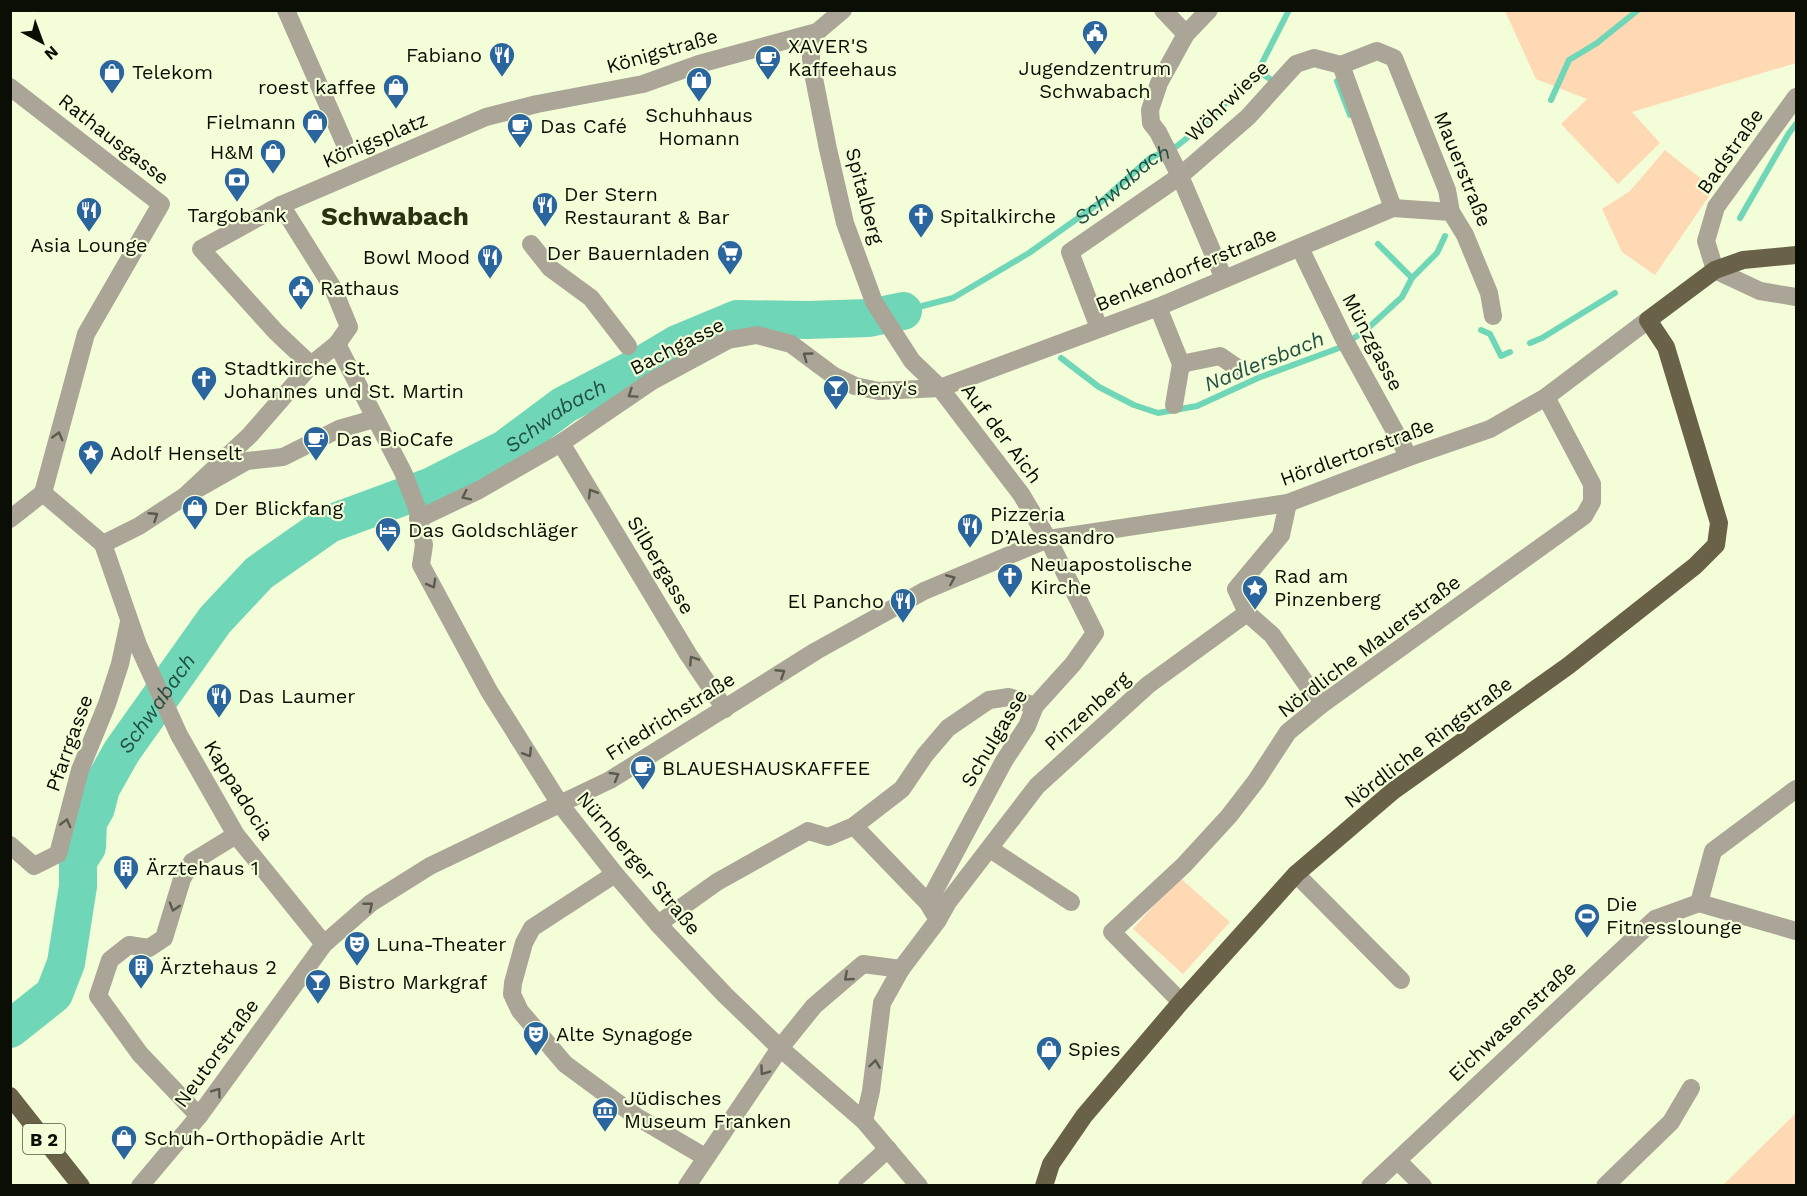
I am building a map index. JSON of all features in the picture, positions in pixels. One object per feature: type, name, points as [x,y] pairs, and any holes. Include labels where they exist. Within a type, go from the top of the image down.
[{"type":"main road","points":[[1648,320],[1715,270],[1743,260],[1797,255]]},
{"type":"main road","name":"Nördliche Ringstraße","points":[[1044,1185],[1051,1164],[1084,1116],[1181,1002],[1296,874],[1393,791],[1568,666],[1695,566],[1716,545],[1719,523],[1666,346],[1648,320]]},
{"type":"main road","name":"B 2","points":[[10,1096],[81,1185]]},
{"type":"street","name":"Königsplatz","points":[[286,10],[344,142]]},
{"type":"street","name":"Königstraße","points":[[486,117],[537,104],[643,84],[699,64],[817,32],[843,10]]},
{"type":"street","points":[[1163,10],[1186,34]]},
{"type":"street","points":[[1209,10],[1186,34],[1159,83],[1150,110],[1151,123],[1178,171],[1224,279]]},
{"type":"street","name":"Spitalberg","points":[[817,32],[811,46],[811,63],[845,223],[874,302],[912,361]]},
{"type":"street","name":"Mauerstraße","points":[[1341,65],[1377,51],[1394,58],[1447,190],[1452,212],[1465,235],[1489,293],[1493,316]]},
{"type":"street","name":"Wöhrwiese","points":[[1099,328],[1070,252],[1248,117],[1296,64],[1314,58],[1341,65]]},
{"type":"street","points":[[1341,65],[1393,208]]},
{"type":"street","name":"Rathausgasse","points":[[10,87],[161,204],[86,334],[43,493]]},
{"type":"street","name":"Badstraße","points":[[1715,270],[1706,241],[1716,207],[1797,97]]},
{"type":"street","name":"Königsplatz","points":[[311,365],[276,332],[201,249],[281,205],[486,117]]},
{"type":"street","points":[[185,496],[250,435],[311,365],[337,344],[349,327],[333,288],[281,205]]},
{"type":"street","name":"Benkendorferstraße","points":[[940,388],[1158,307],[1393,208],[1452,212]]},
{"type":"street","points":[[531,244],[550,268],[591,298],[628,346]]},
{"type":"street","name":"Münzgasse","points":[[1300,248],[1347,346],[1409,457]]},
{"type":"street","points":[[1715,270],[1760,291],[1797,297]]},
{"type":"street","points":[[1158,307],[1180,364],[1174,405]]},
{"type":"street","name":"Hördlertorstraße","points":[[1048,538],[1288,503],[1490,429],[1546,397],[1648,320]]},
{"type":"street","name":"Bachgasse","points":[[417,514],[479,490],[561,442],[652,381],[728,340],[757,335],[791,344],[834,376],[855,386],[879,392],[940,388]]},
{"type":"street","name":"Nürnberger Straße","points":[[337,344],[403,472],[417,514],[424,545],[421,565],[489,691],[560,804],[658,924],[725,995],[780,1048],[864,1121],[919,1185]]},
{"type":"street","points":[[1180,364],[1220,356],[1239,369]]},
{"type":"street","name":"Auf der Aich","points":[[912,361],[940,388],[1021,494],[1048,538]]},
{"type":"street","name":"Nördliche Mauerstraße","points":[[1181,1002],[1112,932],[1184,865],[1229,816],[1256,781],[1288,732],[1321,705],[1584,516],[1592,502],[1592,484],[1546,397]]},
{"type":"street","points":[[103,544],[140,526],[185,496],[248,461],[283,457],[339,429],[375,419]]},
{"type":"street","name":"Silbergasse","points":[[561,442],[688,654],[725,709]]},
{"type":"street","points":[[10,519],[43,493],[103,544],[129,622]]},
{"type":"street","points":[[1288,503],[1281,535],[1236,588],[1247,613],[1272,635],[1321,705]]},
{"type":"street","name":"Schulgasse","points":[[928,903],[1004,761],[1027,726],[1035,706],[1073,664],[1095,633],[1048,538]]},
{"type":"street","name":"Friedrichstraße","points":[[324,944],[371,903],[429,866],[610,780],[816,651],[924,591],[1048,538]]},
{"type":"street","name":"Pinzenberg","points":[[864,1121],[871,1091],[882,1003],[901,969],[938,920],[948,902],[1037,786],[1148,685],[1247,613]]},
{"type":"street","name":"Kappadocia","points":[[129,622],[179,735],[236,835],[324,944]]},
{"type":"street","name":"Pfarrgasse","points":[[10,845],[34,866],[58,854],[80,770],[107,704],[120,664],[129,622]]},
{"type":"street","points":[[658,924],[717,882],[808,831],[828,837],[854,826],[902,789],[925,755],[948,729],[989,700],[1009,697],[1035,706]]},
{"type":"street","points":[[1797,789],[1713,850],[1699,903],[1797,931]]},
{"type":"street","points":[[854,826],[928,903],[938,920]]},
{"type":"street","points":[[199,1116],[140,1054],[98,996],[110,960],[129,945],[149,948],[164,938],[182,879],[192,862],[236,835]]},
{"type":"street","points":[[990,849],[1071,902]]},
{"type":"street","points":[[615,874],[532,928],[524,943],[512,994],[520,1011],[565,1064],[637,1117],[705,1157]]},
{"type":"street","points":[[1296,874],[1401,980]]},
{"type":"street","name":"Eichwasenstraße","points":[[1370,1185],[1655,919],[1699,903]]},
{"type":"street","name":"Neutorstraße","points":[[140,1185],[199,1116],[324,944]]},
{"type":"street","points":[[687,1185],[780,1048],[814,1006],[863,963],[901,969]]},
{"type":"street","points":[[1605,1185],[1671,1122],[1691,1088]]},
{"type":"street","points":[[847,1185],[888,1149]]},
{"type":"street","points":[[1398,1161],[1423,1185]]},
{"type":"shaded area","points":[[1505,11],[1796,11],[1796,63],[1632,112],[1660,143],[1618,184],[1561,124],[1587,99],[1536,79]]},
{"type":"shaded area","points":[[1665,150],[1714,189],[1655,275],[1622,252],[1602,209],[1630,191]]},
{"type":"shaded area","points":[[1179,877],[1230,922],[1183,974],[1133,929]]},
{"type":"shaded area","points":[[1796,1113],[1796,1185],[1723,1185]]},
{"type":"waterway","name":"Schwabach","points":[[903,311],[953,298],[1029,253],[1102,201],[1150,158],[1177,146],[1208,121],[1258,71],[1289,10]]},
{"type":"waterway","points":[[1551,100],[1569,60],[1597,43],[1638,10]]},
{"type":"waterway","points":[[1258,71],[1270,79]]},
{"type":"waterway","points":[[1337,81],[1350,115]]},
{"type":"waterway","name":"Nadlersbach","points":[[1740,218],[1796,124]]},
{"type":"waterway","name":"Nadlersbach","points":[[1061,358],[1099,387],[1134,405],[1158,413],[1197,406],[1258,378],[1339,348],[1366,330],[1402,297],[1412,278],[1437,253],[1445,236]]},
{"type":"waterway","points":[[1378,244],[1412,278]]},
{"type":"waterway","name":"Nadlersbach","points":[[1530,343],[1615,293]]},
{"type":"waterway","name":"Schwabach","points":[[10,1029],[54,994],[66,963],[78,886],[78,861],[87,847],[88,822],[96,808],[101,788],[122,751],[215,620],[259,573],[329,524],[432,486],[505,449],[564,405],[677,344],[737,319],[869,318],[903,311]]},
{"type":"waterway","name":"Nadlersbach","points":[[1481,330],[1490,334],[1501,356],[1510,352]]},
{"type":"place","name":"Jugendzentrum Schwabach","points":[[1095,56]]},
{"type":"place","name":"Fabiano","points":[[502,78]]},
{"type":"place","name":"XAVER'S Kaffeehaus","points":[[768,81]]},
{"type":"place","name":"Telekom","points":[[112,95]]},
{"type":"place","name":"Schuhhaus Homann","points":[[699,103]]},
{"type":"place","name":"roest kaffee","points":[[396,110]]},
{"type":"place","name":"Fielmann","points":[[315,145]]},
{"type":"place","name":"Das Café","points":[[520,149]]},
{"type":"place","name":"H&M","points":[[273,175]]},
{"type":"place","name":"Targobank","points":[[237,203]]},
{"type":"place","name":"Der Stern Restaurant & Bar","points":[[545,228]]},
{"type":"place","name":"Asia Lounge","points":[[89,233]]},
{"type":"place","name":"Spitalkirche","points":[[921,239]]},
{"type":"place","name":"Der Bauernladen","points":[[730,276]]},
{"type":"place","name":"Bowl Mood","points":[[490,280]]},
{"type":"place","name":"Rathaus","points":[[301,311]]},
{"type":"place","name":"Stadtkirche St. Johannes und St. Martin","points":[[204,402]]},
{"type":"place","name":"beny's","points":[[836,411]]},
{"type":"place","name":"Das BioCafe","points":[[316,462]]},
{"type":"place","name":"Adolf Henselt","points":[[91,476]]},
{"type":"place","name":"Der Blickfang","points":[[195,531]]},
{"type":"place","name":"Pizzeria D’Alessandro","points":[[970,549]]},
{"type":"place","name":"Das Goldschläger","points":[[388,553]]},
{"type":"place","name":"Neuapostolische Kirche","points":[[1010,599]]},
{"type":"place","name":"Rad am Pinzenberg","points":[[1255,611]]},
{"type":"place","name":"El Pancho","points":[[903,624]]},
{"type":"place","name":"Das Laumer","points":[[219,719]]},
{"type":"place","name":"BLAUESHAUSKAFFEE","points":[[643,791]]},
{"type":"place","name":"Ärztehaus 1","points":[[126,891]]},
{"type":"place","name":"Die Fitnesslounge","points":[[1587,939]]},
{"type":"place","name":"Luna-Theater","points":[[357,967]]},
{"type":"place","name":"Ärztehaus 2","points":[[141,990]]},
{"type":"place","name":"Bistro Markgraf","points":[[318,1005]]},
{"type":"place","name":"Alte Synagoge","points":[[536,1057]]},
{"type":"place","name":"Spies","points":[[1049,1072]]},
{"type":"place","name":"Jüdisches Museum Franken","points":[[605,1133]]},
{"type":"place","name":"Schuh-Orthopädie Arlt","points":[[124,1161]]},
{"type":"district","name":"Schwabach","points":[[395,216]]}]
